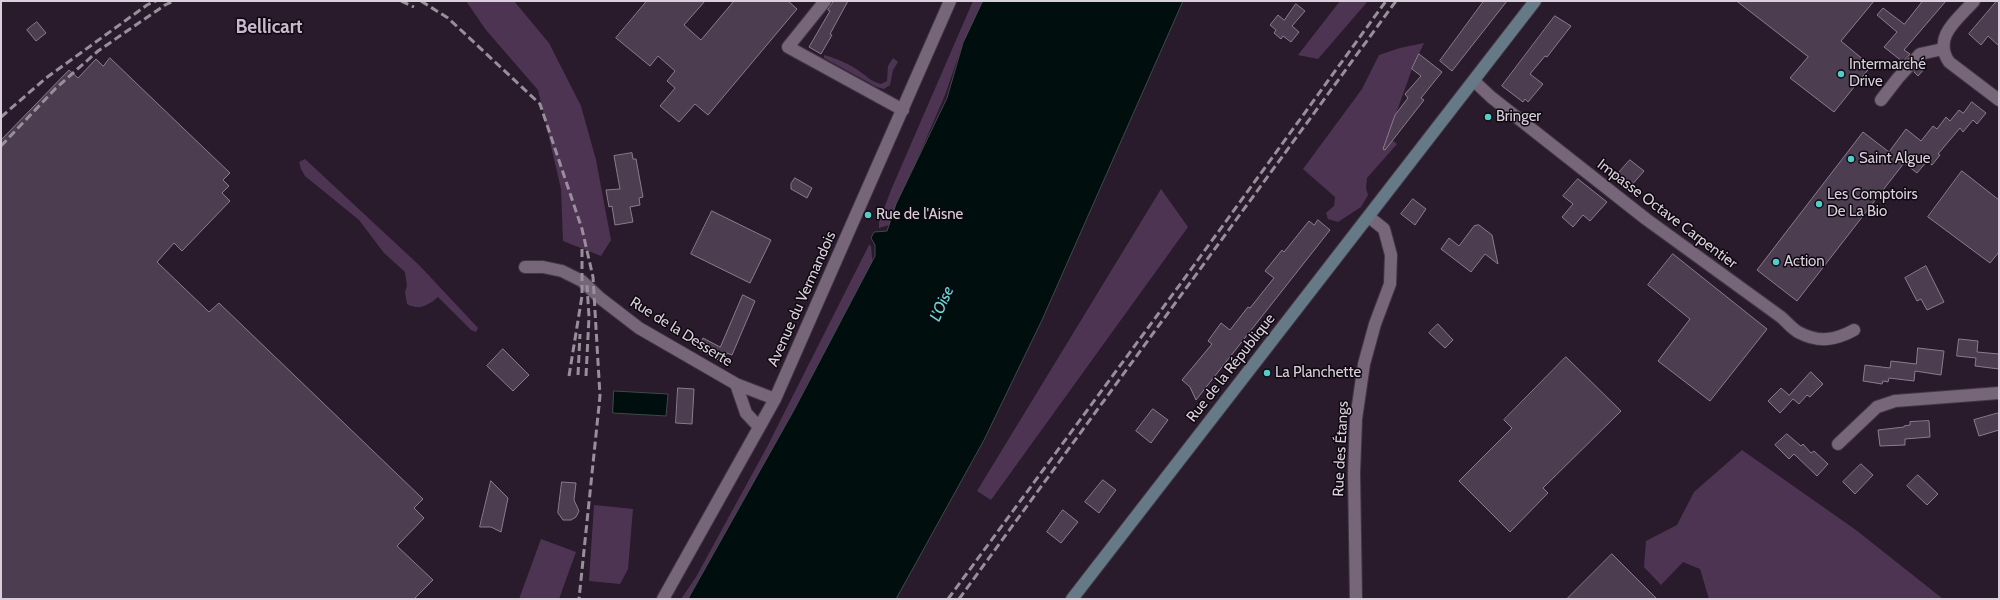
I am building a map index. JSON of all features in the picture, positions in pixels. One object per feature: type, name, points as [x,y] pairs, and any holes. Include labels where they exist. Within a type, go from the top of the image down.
[{"type":"main road","name":"Rue de la République","points":[[1072,599],[1535,1]]},
{"type":"street","points":[[825,1],[788,48],[903,110]]},
{"type":"street","name":"Avenue du Vermandois","points":[[663,599],[775,399],[950,1]]},
{"type":"street","points":[[1974,1],[1945,34],[1943,49],[1944,54],[1949,62],[1999,100]]},
{"type":"street","points":[[1881,100],[1898,78],[1920,54],[1943,49]]},
{"type":"street","name":"Impasse Octave Carpentier","points":[[1474,81],[1491,97],[1646,219],[1781,317],[1800,333],[1824,340],[1840,338],[1854,330]]},
{"type":"street","name":"Rue des Étangs","points":[[1356,599],[1354,473],[1356,419],[1364,364],[1375,324],[1390,284],[1391,255],[1384,229],[1369,217]]},
{"type":"street","name":"Rue de la Desserte","points":[[525,266],[543,267],[562,271],[582,281],[600,298],[639,328],[736,384],[775,399]]},
{"type":"street","name":"Rue de la Desserte","points":[[736,384],[746,413],[759,428]]},
{"type":"street","points":[[1838,444],[1877,407],[1889,403],[1999,393]]},
{"type":"shaded area","points":[[466,1],[514,1],[549,43],[581,106],[596,160],[611,240],[601,256],[563,241],[561,189],[538,90],[486,30]]},
{"type":"shaded area","points":[[973,1],[984,1],[963,43],[945,95],[889,225],[879,228],[879,222],[891,190]]},
{"type":"shaded area","points":[[1340,1],[1368,1],[1318,59],[1298,55]]},
{"type":"shaded area","points":[[1424,43],[1412,69],[1388,136],[1397,144],[1367,178],[1366,188],[1368,195],[1361,207],[1338,222],[1328,219],[1326,213],[1334,206],[1335,197],[1303,169],[1362,89],[1379,55],[1400,48]]},
{"type":"shaded area","points":[[824,55],[847,64],[881,84],[887,81],[888,66],[893,58],[898,62],[893,70],[890,85],[884,89],[877,87],[824,58]]},
{"type":"shaded area","points":[[305,159],[420,266],[478,328],[476,332],[471,330],[438,297],[420,307],[407,304],[405,292],[407,286],[405,272],[384,253],[359,220],[305,176],[299,162]]},
{"type":"shaded area","points":[[1161,189],[1188,227],[991,500],[977,491]]},
{"type":"shaded area","points":[[869,245],[871,246],[873,268],[697,599],[681,599],[696,577],[767,447]]},
{"type":"shaded area","points":[[1742,450],[1856,530],[1943,599],[1709,599],[1700,569],[1683,562],[1661,585],[1644,567],[1646,541],[1677,525],[1694,492]]},
{"type":"shaded area","points":[[594,505],[633,509],[628,569],[620,584],[589,581]]},
{"type":"shaded area","points":[[541,539],[576,552],[559,599],[519,599]]},
{"type":"water","name":"L'Oise","points":[[983,1],[1183,1],[1042,320],[984,440],[896,599],[688,599],[794,410],[875,256],[875,245],[871,238],[874,232],[887,231],[896,204],[947,98],[963,43]]},
{"type":"water","points":[[614,391],[668,394],[666,416],[613,413]]},
{"type":"building","points":[[647,1],[705,1],[684,25],[701,40],[734,1],[788,1],[797,9],[708,115],[695,104],[679,122],[660,106],[675,88],[667,81],[675,71],[658,56],[650,66],[616,38]]},
{"type":"building","points":[[834,1],[848,1],[821,54],[809,47],[830,11],[828,10]]},
{"type":"building","points":[[1484,1],[1507,1],[1452,71],[1440,61]]},
{"type":"building","points":[[1737,1],[1874,1],[1841,41],[1871,66],[1834,112],[1790,78],[1808,57]]},
{"type":"building","points":[[1923,1],[1946,1],[1904,50],[1910,54],[1903,62],[1884,47],[1897,32],[1877,15],[1883,8],[1904,24]]},
{"type":"building","points":[[1997,1],[1999,1],[1999,46],[1988,36],[1981,45],[1969,34]]},
{"type":"building","points":[[1296,4],[1305,11],[1292,26],[1299,32],[1291,42],[1283,36],[1281,39],[1274,33],[1276,30],[1270,25],[1278,15],[1284,20]]},
{"type":"building","points":[[1555,16],[1571,26],[1547,57],[1545,56],[1530,74],[1543,84],[1528,102],[1525,99],[1523,102],[1502,86]]},
{"type":"building","points":[[37,22],[46,33],[36,41],[27,30]]},
{"type":"building","points":[[1419,54],[1442,72],[1421,98],[1424,100],[1385,150],[1383,149],[1395,115],[1408,98],[1405,94],[1421,76],[1412,69]]},
{"type":"building","points":[[110,58],[230,173],[223,180],[229,186],[222,193],[230,201],[182,251],[174,243],[157,262],[209,312],[219,303],[423,499],[414,508],[424,518],[397,546],[433,580],[414,599],[1,599],[1,140],[69,70],[78,78],[96,59],[103,66]]},
{"type":"building","points":[[1921,64],[1926,67],[1918,76],[1914,72]]},
{"type":"building","points":[[1972,102],[1986,113],[1977,124],[1973,120],[1963,132],[1960,128],[1938,154],[1940,155],[1932,165],[1927,161],[1917,173],[1904,163],[1797,301],[1757,270],[1863,132],[1889,152],[1906,129],[1921,141],[1933,126],[1937,129],[1946,117],[1950,121],[1959,110],[1963,113]]},
{"type":"building","points":[[632,153],[633,159],[636,159],[643,197],[639,198],[640,205],[630,207],[633,222],[615,225],[612,206],[609,207],[606,190],[620,189],[614,156]]},
{"type":"building","points":[[1630,160],[1644,171],[1631,186],[1621,177],[1615,177]]},
{"type":"building","points":[[1962,171],[1999,200],[1999,252],[1990,263],[1928,217]]},
{"type":"building","points":[[795,178],[812,188],[807,198],[791,189],[791,184]]},
{"type":"building","points":[[1578,179],[1607,202],[1590,221],[1583,215],[1573,227],[1562,217],[1573,204],[1563,196]]},
{"type":"building","points":[[1413,199],[1426,209],[1415,225],[1401,214]]},
{"type":"building","points":[[712,211],[771,240],[750,283],[691,254]]},
{"type":"building","points":[[1318,220],[1330,230],[1196,400],[1190,387],[1182,380],[1212,344],[1208,341],[1221,323],[1230,330],[1248,307],[1250,308],[1274,278],[1265,271],[1282,250],[1284,252],[1309,221],[1314,225]]},
{"type":"building","points":[[1479,225],[1492,235],[1498,264],[1485,254],[1471,272],[1441,249],[1449,238],[1459,246],[1474,226]]},
{"type":"building","points":[[1673,254],[1767,329],[1710,401],[1658,361],[1690,319],[1648,285]]},
{"type":"building","points":[[1926,266],[1944,302],[1927,310],[1921,299],[1917,301],[1905,278]]},
{"type":"building","points":[[743,295],[755,301],[732,355],[727,353],[722,362],[698,349],[703,338],[720,347]]},
{"type":"building","points":[[1438,324],[1453,340],[1445,348],[1429,333]]},
{"type":"building","points":[[1959,339],[1978,341],[1977,352],[1999,354],[1999,369],[1975,366],[1976,358],[1957,356]]},
{"type":"building","points":[[1918,348],[1944,351],[1941,375],[1915,371],[1914,381],[1889,378],[1888,382],[1883,381],[1882,384],[1863,381],[1865,365],[1890,368],[1891,361],[1916,364]]},
{"type":"building","points":[[503,349],[529,375],[513,391],[487,366]]},
{"type":"building","points":[[1566,357],[1621,411],[1543,488],[1548,493],[1510,532],[1459,481],[1512,428],[1504,420]]},
{"type":"building","points":[[1811,372],[1823,384],[1810,397],[1807,395],[1799,404],[1793,399],[1780,413],[1768,401],[1781,388],[1789,395]]},
{"type":"building","points":[[678,388],[694,389],[692,424],[676,423]]},
{"type":"building","points":[[1153,409],[1168,420],[1151,443],[1136,431]]},
{"type":"building","points":[[1999,413],[1999,430],[1979,436],[1974,420]]},
{"type":"building","points":[[1929,421],[1930,437],[1905,439],[1905,445],[1880,446],[1878,430],[1904,427],[1910,425],[1910,422]]},
{"type":"building","points":[[1787,434],[1801,446],[1803,444],[1811,453],[1814,451],[1828,464],[1817,476],[1794,454],[1789,459],[1775,445]]},
{"type":"building","points":[[1861,464],[1873,475],[1855,494],[1843,482]]},
{"type":"building","points":[[1918,475],[1938,494],[1927,505],[1907,486]]},
{"type":"building","points":[[1103,480],[1116,490],[1099,513],[1085,502]]},
{"type":"building","points":[[491,481],[508,498],[501,532],[491,527],[480,527]]},
{"type":"building","points":[[562,482],[576,483],[574,500],[579,511],[576,517],[571,520],[563,520],[558,513]]},
{"type":"building","points":[[1063,510],[1078,522],[1061,543],[1047,532]]},
{"type":"building","points":[[1612,554],[1657,599],[1567,599]]},
{"type":"railway","points":[[1,117],[46,78],[147,5],[156,1]]},
{"type":"railway","points":[[1,146],[56,88],[98,51],[165,5],[174,1]]},
{"type":"railway","points":[[401,1],[414,7]]},
{"type":"railway","points":[[421,1],[448,18],[540,104],[582,229],[593,277],[600,396],[579,599]]},
{"type":"railway","points":[[948,599],[1184,279],[1386,1]]},
{"type":"railway","points":[[959,599],[1396,1]]},
{"type":"railway","points":[[569,376],[582,296],[582,245]]},
{"type":"railway","points":[[586,376],[589,317],[587,285]]},
{"type":"railway","points":[[578,375],[580,334]]},
{"type":"place","name":"Intermarché Drive","points":[[1841,74]]},
{"type":"place","name":"Bringer","points":[[1488,117]]},
{"type":"place","name":"Saint Algue","points":[[1851,159]]},
{"type":"place","name":"Les Comptoirs De La Bio","points":[[1819,204]]},
{"type":"place","name":"Rue de l'Aisne","points":[[868,215]]},
{"type":"place","name":"Action","points":[[1776,262]]},
{"type":"place","name":"La Planchette","points":[[1267,373]]},
{"type":"district","name":"Bellicart","points":[[269,27]]}]
